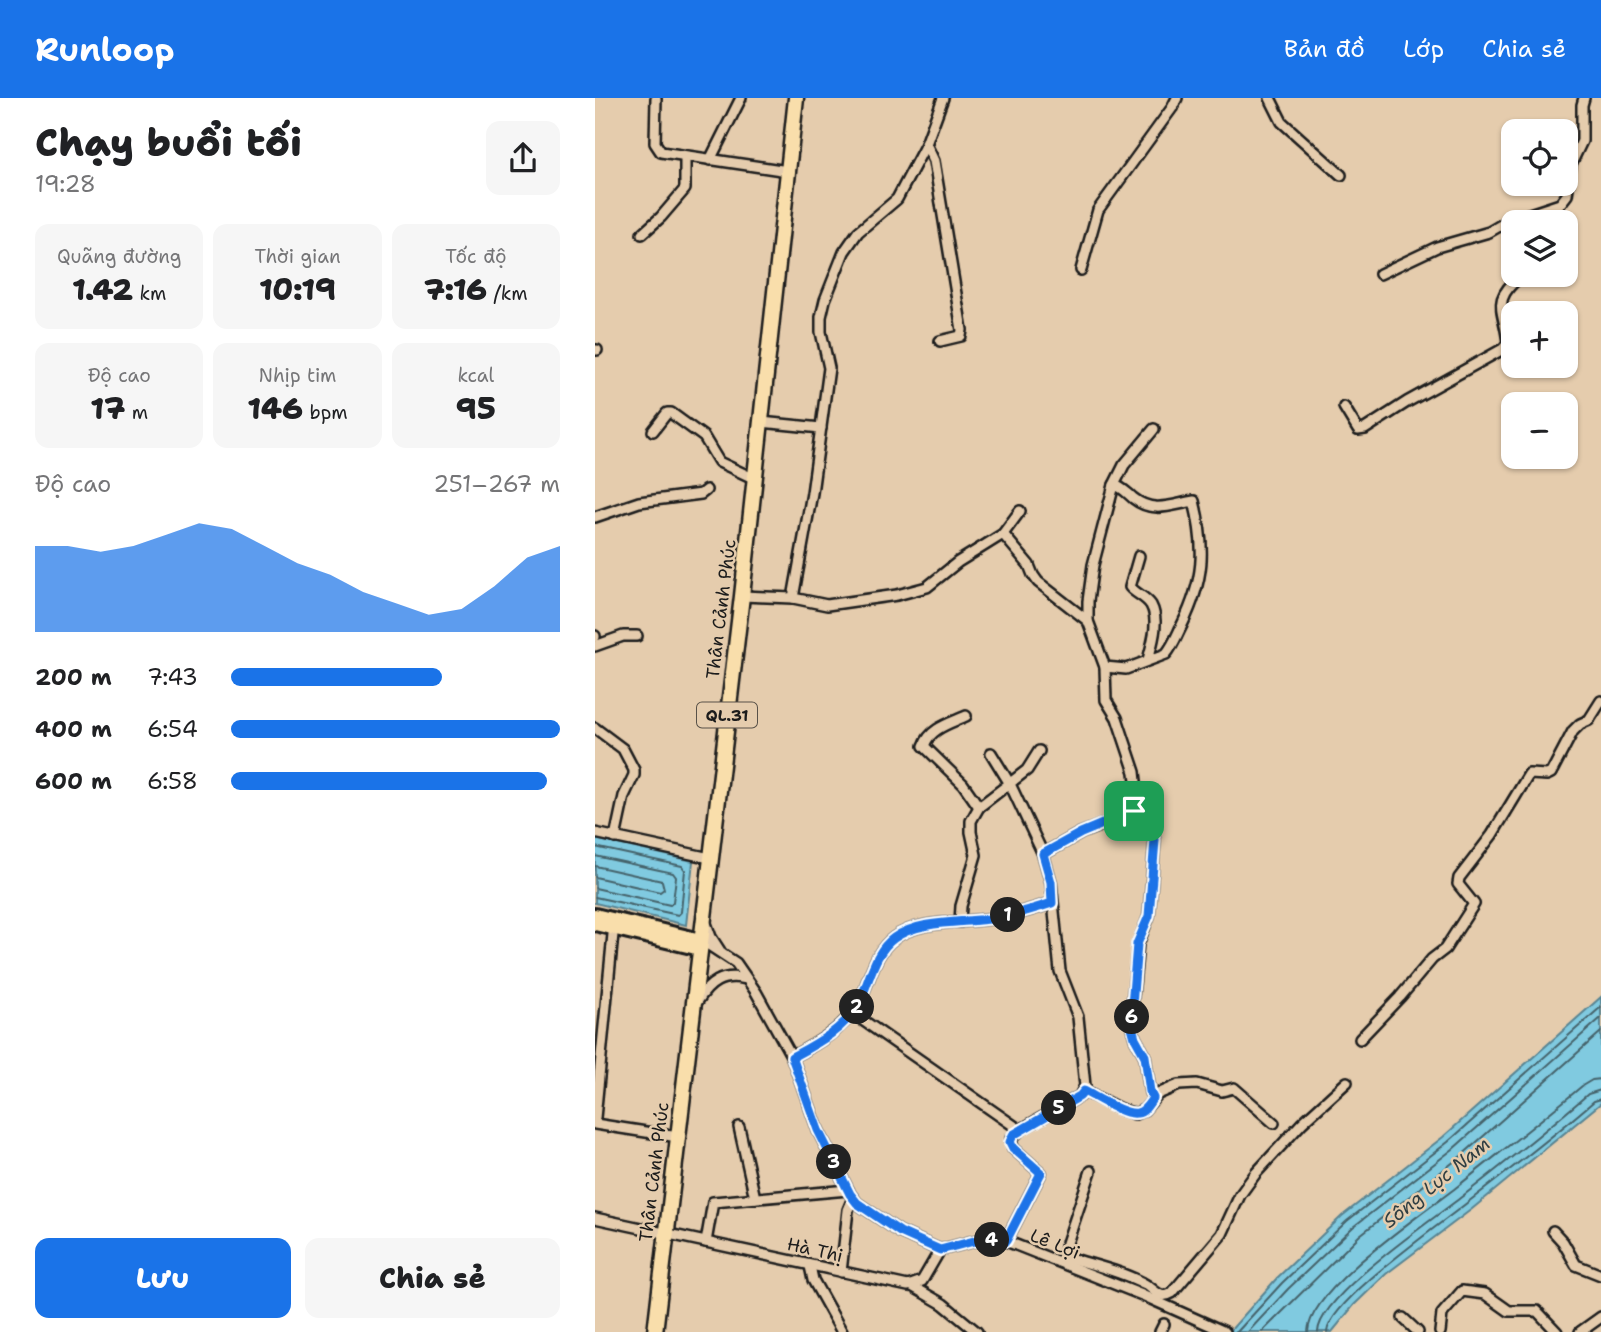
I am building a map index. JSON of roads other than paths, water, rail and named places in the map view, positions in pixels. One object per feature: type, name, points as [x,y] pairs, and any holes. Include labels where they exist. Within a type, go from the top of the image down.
[{"type":"highway","name":"Thân Cảnh Phúc","points":[[655,1332],[742,596],[796,98]]},
{"type":"main road","points":[[595,915],[614,924],[700,945]]},
{"type":"main road","points":[[595,924],[614,924]]},
{"type":"street","points":[[656,98],[655,142],[661,152],[788,171]]},
{"type":"street","points":[[710,160],[741,98]]},
{"type":"street","points":[[793,598],[829,368],[821,332],[821,317],[832,280],[844,252],[858,232],[897,199],[926,145],[943,98]]},
{"type":"street","points":[[1081,270],[1098,210],[1177,98]]},
{"type":"street","points":[[1270,98],[1282,122],[1342,175]]},
{"type":"street","points":[[1380,274],[1437,247],[1489,232],[1508,221],[1555,207],[1567,195],[1571,164],[1583,141],[1584,98]]},
{"type":"street","points":[[926,145],[934,161],[962,330],[958,338],[940,341]]},
{"type":"street","points":[[642,234],[677,202],[685,189],[685,156]]},
{"type":"street","points":[[1344,407],[1355,427],[1358,430],[1365,429],[1407,402],[1503,349],[1508,343],[1500,310],[1510,287]]},
{"type":"street","points":[[653,430],[667,413],[671,413],[704,437],[719,462],[755,479]]},
{"type":"street","points":[[761,422],[821,428]]},
{"type":"street","points":[[1134,811],[1137,791],[1135,772],[1117,718],[1106,700],[1105,667],[1089,621],[1093,565],[1114,485],[1124,465],[1154,429]]},
{"type":"street","points":[[1105,667],[1126,669],[1170,650],[1200,581],[1202,548],[1193,501],[1160,509],[1148,507],[1121,486],[1114,485]]},
{"type":"street","points":[[595,517],[639,502],[701,494],[706,490]]},
{"type":"street","points":[[742,596],[793,598],[827,605],[897,595],[927,587],[958,562],[1003,534],[1020,511]]},
{"type":"street","points":[[1003,534],[1030,565],[1038,582],[1089,621]]},
{"type":"street","points":[[1139,556],[1130,587],[1146,600],[1154,614],[1154,637],[1148,660]]},
{"type":"street","points":[[595,646],[623,636],[636,636]]},
{"type":"street","points":[[1360,1039],[1401,997],[1432,959],[1445,949],[1474,904],[1458,884],[1459,878],[1492,835],[1529,774],[1551,773],[1573,731],[1589,720],[1601,701]]},
{"type":"street","points":[[966,716],[942,725],[925,741],[924,746],[963,784],[979,807]]},
{"type":"street","points":[[595,729],[623,749],[634,770],[624,796],[615,838]]},
{"type":"street","points":[[960,922],[961,906],[977,855],[971,821],[979,807],[1027,770],[1039,751]]},
{"type":"street","points":[[991,753],[1010,784],[1043,854],[1051,882],[1062,979],[1078,1017],[1084,1091],[1080,1096],[1020,1130],[1011,1139],[1011,1145],[1041,1173],[1006,1241]]},
{"type":"street","points":[[1043,854],[1081,833],[1134,811]]},
{"type":"street","points":[[1134,811],[1150,827],[1155,840],[1149,916],[1137,944],[1132,1006],[1132,1027],[1145,1056],[1153,1098]]},
{"type":"street","points":[[595,833],[710,858]]},
{"type":"street","points":[[792,1057],[825,1040],[857,1006],[879,953],[894,937],[918,928],[1024,912],[1052,903]]},
{"type":"street","points":[[704,916],[711,937],[721,952]]},
{"type":"street","points":[[595,1118],[614,924]]},
{"type":"street","points":[[700,945],[721,952],[736,963],[746,979],[792,1057],[818,1130],[850,1194],[900,1232],[940,1250],[922,1282],[912,1286]]},
{"type":"street","points":[[693,1010],[706,988],[721,979],[746,979]]},
{"type":"street","points":[[851,1012],[1020,1130]]},
{"type":"street","points":[[1091,1171],[1061,1259],[1143,1283],[1166,1296],[1172,1293],[1222,1234],[1240,1195],[1256,1173],[1302,1124],[1347,1082]]},
{"type":"street","points":[[1084,1091],[1135,1114],[1144,1110],[1158,1094],[1187,1084],[1223,1091],[1234,1088],[1274,1123]]},
{"type":"street","points":[[595,1124],[678,1137]]},
{"type":"street","points":[[739,1127],[755,1198]]},
{"type":"street","points":[[706,1242],[713,1202],[850,1194]]},
{"type":"street","points":[[841,1272],[850,1194]]},
{"type":"street","name":"Hà Thị","points":[[595,1218],[912,1286],[943,1304],[977,1332]]},
{"type":"street","points":[[1553,1231],[1559,1236],[1576,1265],[1601,1275]]},
{"type":"street","name":"Lê Lợi","points":[[940,1250],[974,1241],[1006,1241],[1061,1259],[1225,1332]]},
{"type":"street","points":[[810,1266],[813,1280],[842,1332]]},
{"type":"street","points":[[1440,1332],[1442,1314],[1457,1295],[1467,1291],[1485,1294],[1509,1311],[1538,1311],[1557,1332]]},
{"type":"street","points":[[1580,1332],[1601,1317]]},
{"type":"street","points":[[1403,1318],[1418,1332]]},
{"type":"water","points":[[595,839],[693,861],[686,925],[595,903]]},
{"type":"water","name":"Sông Lục Nam","points":[[1601,997],[1601,1103],[1472,1209],[1386,1274],[1354,1305],[1332,1332],[1229,1332],[1277,1278],[1342,1216],[1443,1137]]}]
